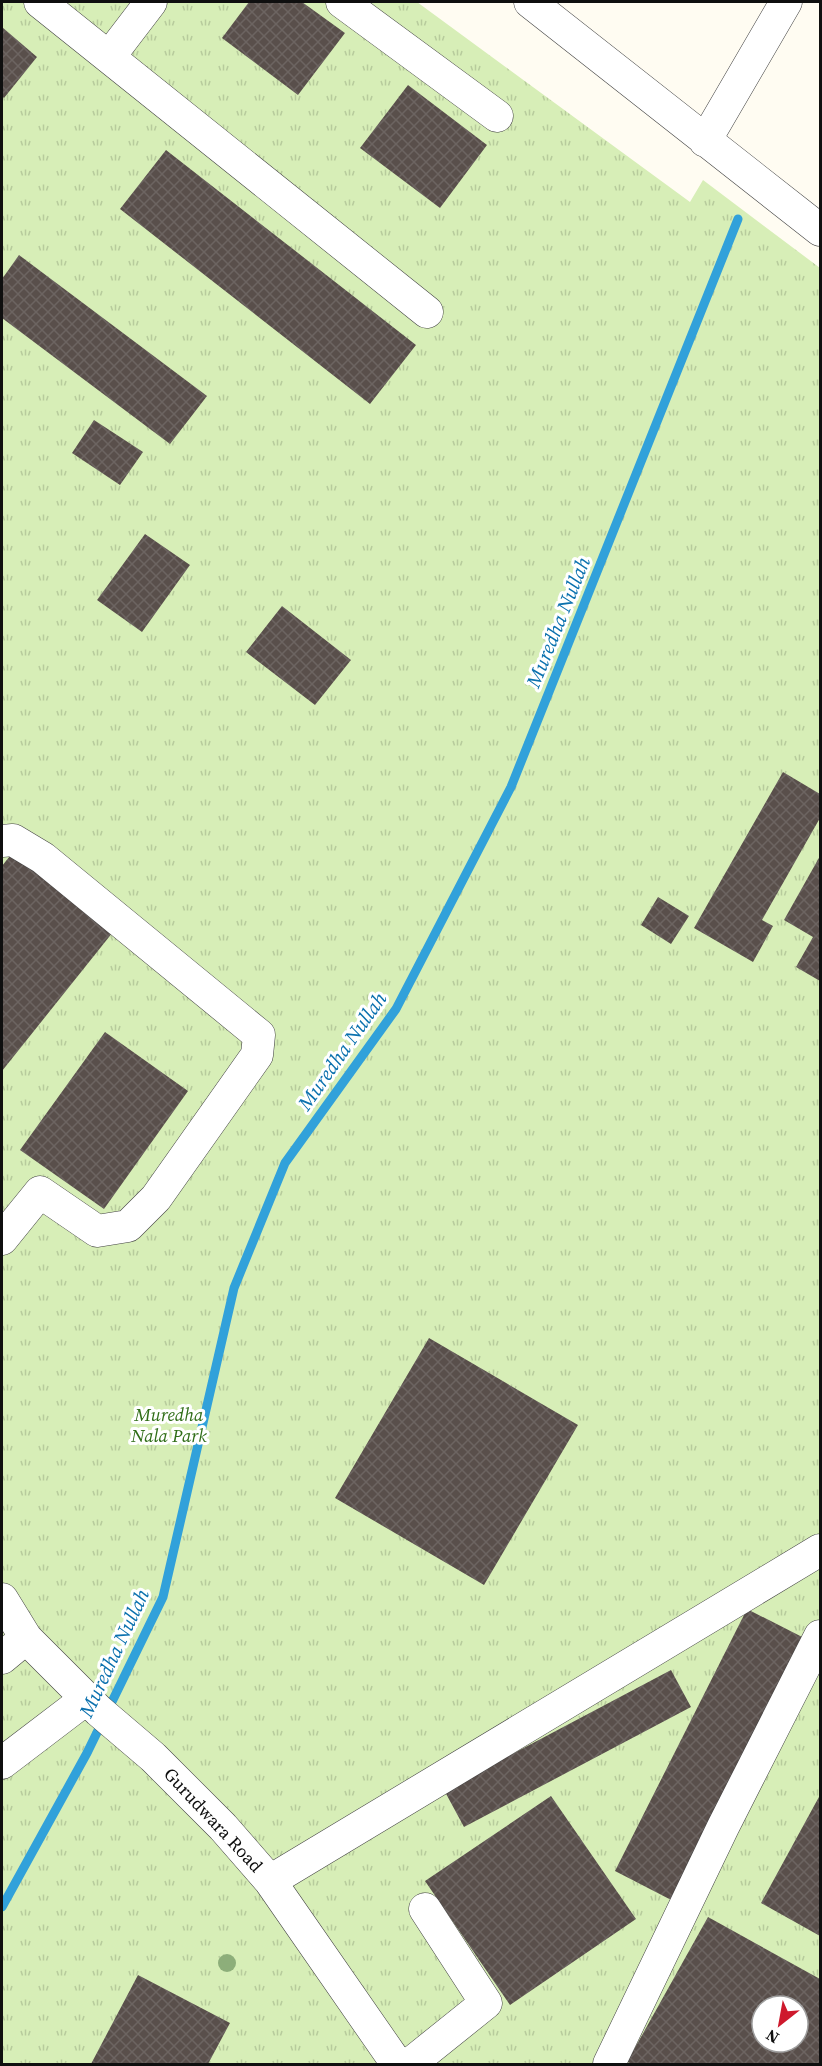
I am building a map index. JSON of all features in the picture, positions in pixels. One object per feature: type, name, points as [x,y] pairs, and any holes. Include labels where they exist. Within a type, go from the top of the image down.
[{"type":"street","points":[[40,2],[427,312]]},
{"type":"street","points":[[109,57],[151,2]]},
{"type":"street","points":[[342,2],[497,116]]},
{"type":"street","points":[[530,2],[820,230]]},
{"type":"street","points":[[705,141],[786,2]]},
{"type":"street","points":[[2,842],[13,840],[43,858],[259,1035],[260,1042],[256,1055],[225,1103],[156,1198],[128,1226],[97,1231],[40,1192],[2,1239]]},
{"type":"street","points":[[270,1881],[820,1550]]},
{"type":"street","name":"Gurudwara Road","points":[[2,1599],[26,1638],[92,1705],[153,1757],[223,1827],[270,1881],[397,2064]]},
{"type":"street","points":[[609,2064],[723,1827],[813,1668],[820,1636]]},
{"type":"street","points":[[2,1658],[26,1638]]},
{"type":"street","points":[[2,1763],[92,1705]]},
{"type":"street","points":[[410,2064],[486,2003],[425,1909]]},
{"type":"green space","name":"Muredha Nala Park","points":[[2,2],[417,2],[690,202],[703,180],[820,268],[820,2064],[2,2064]]},
{"type":"building","points":[[249,2],[302,2],[345,33],[298,95],[222,38]]},
{"type":"building","points":[[2,27],[37,57],[4,98],[2,96]]},
{"type":"building","points":[[408,85],[487,145],[440,208],[360,148]]},
{"type":"building","points":[[166,150],[416,345],[370,404],[120,209]]},
{"type":"building","points":[[19,255],[207,396],[170,444],[2,318],[2,279]]},
{"type":"building","points":[[94,420],[143,452],[120,485],[72,453]]},
{"type":"building","points":[[145,534],[190,565],[142,632],[97,600]]},
{"type":"building","points":[[282,606],[351,660],[315,705],[246,652]]},
{"type":"building","points":[[783,772],[820,794],[820,818],[762,920],[773,926],[753,962],[694,928]]},
{"type":"building","points":[[13,852],[113,932],[2,1071],[2,866]]},
{"type":"building","points":[[820,856],[820,981],[796,967],[813,937],[784,920]]},
{"type":"building","points":[[658,897],[689,916],[671,944],[641,925]]},
{"type":"building","points":[[105,1032],[188,1091],[104,1209],[20,1150]]},
{"type":"building","points":[[429,1338],[578,1425],[484,1585],[335,1498]]},
{"type":"building","points":[[747,1609],[810,1641],[679,1904],[615,1871]]},
{"type":"building","points":[[671,1670],[691,1707],[464,1827],[444,1790]]},
{"type":"building","points":[[820,1795],[820,1936],[761,1903]]},
{"type":"building","points":[[551,1796],[636,1919],[510,2005],[425,1881]]},
{"type":"building","points":[[708,1917],[820,1979],[820,2064],[633,2064],[627,2062]]},
{"type":"building","points":[[138,1975],[230,2023],[208,2064],[91,2064]]},
{"type":"waterway","name":"Muredha Nullah","points":[[2,1907],[87,1753],[163,1597],[234,1288],[285,1163],[396,1009],[511,787],[738,219]]}]
